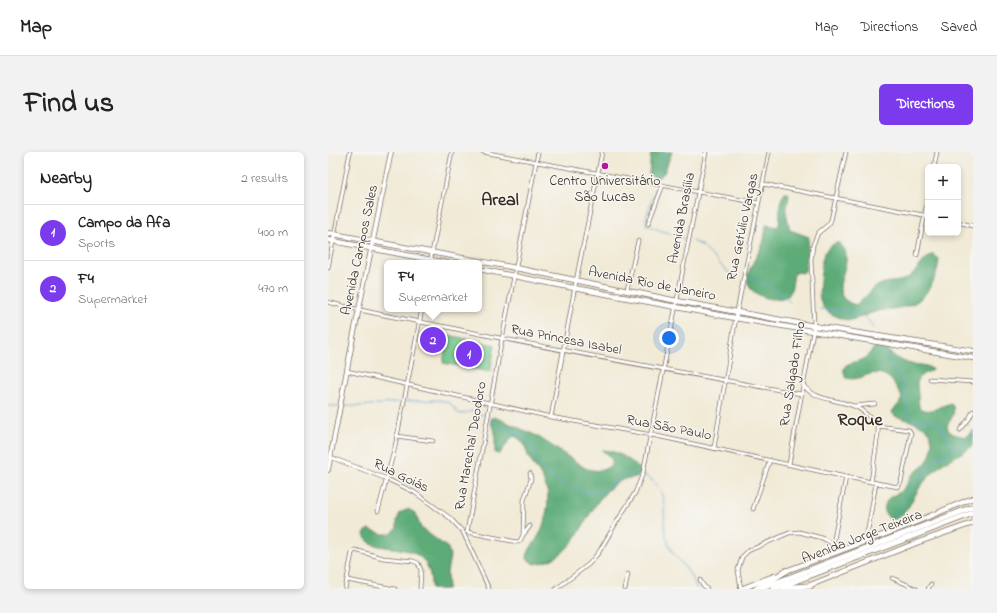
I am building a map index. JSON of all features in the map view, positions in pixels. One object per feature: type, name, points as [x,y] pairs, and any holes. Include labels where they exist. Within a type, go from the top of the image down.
[{"type":"highway","name":"Avenida Jorge Teixeira","points":[[760,589],[973,507]]},
{"type":"highway","name":"Avenida Jorge Teixeira","points":[[774,589],[973,513]]},
{"type":"highway","points":[[756,589],[786,571]]},
{"type":"highway","points":[[774,589],[811,587]]},
{"type":"main road","name":"Avenida Rio de Janeiro","points":[[328,233],[471,260]]},
{"type":"main road","points":[[331,240],[425,260]]},
{"type":"main road","name":"Avenida Rio de Janeiro","points":[[482,262],[973,358]]},
{"type":"main road","name":"Avenida Rio de Janeiro","points":[[482,270],[735,318],[973,351]]},
{"type":"main road","points":[[741,589],[973,498]]},
{"type":"main road","points":[[801,589],[811,587],[916,543],[973,523]]},
{"type":"street","points":[[328,268],[331,240],[334,234],[350,152]]},
{"type":"street","name":"Avenida Campos Sales","points":[[328,470],[358,311],[391,152]]},
{"type":"street","points":[[430,260],[452,152]]},
{"type":"street","points":[[483,152],[758,204]]},
{"type":"street","name":"Rua Marechal Deodoro","points":[[468,532],[490,403],[538,152]]},
{"type":"street","points":[[551,417],[574,288],[602,152]]},
{"type":"street","name":"Avenida Brasília","points":[[556,589],[589,564],[599,552],[635,493],[642,478],[652,435],[706,152]]},
{"type":"street","name":"Rua Getúlio Vargas","points":[[714,448],[736,312],[769,152]]},
{"type":"street","name":"Rua Salgado Filho","points":[[789,464],[814,328],[811,260],[813,245],[818,233],[829,224],[831,220],[846,152]]},
{"type":"street","points":[[935,164],[937,152]]},
{"type":"street","points":[[763,184],[925,215]]},
{"type":"street","points":[[648,224],[663,185]]},
{"type":"street","points":[[917,255],[925,219]]},
{"type":"street","points":[[961,223],[973,226]]},
{"type":"street","points":[[627,290],[638,241]]},
{"type":"street","name":"Rua Princesa Isabel","points":[[328,302],[358,311],[801,394]]},
{"type":"street","points":[[378,511],[387,479],[422,312]]},
{"type":"street","name":"Rua São Paulo","points":[[347,371],[407,386],[551,417],[652,435],[896,487],[900,485],[911,431],[878,426]]},
{"type":"street","points":[[930,379],[973,382]]},
{"type":"street","points":[[803,385],[808,391],[815,395],[854,406],[866,413],[878,426],[871,482]]},
{"type":"street","points":[[854,406],[875,404]]},
{"type":"street","points":[[960,430],[969,419],[973,411]]},
{"type":"street","points":[[396,436],[433,441]]},
{"type":"street","name":"Rua Goiás","points":[[330,457],[387,479],[414,492],[450,518],[463,532],[489,589]]},
{"type":"street","points":[[753,509],[770,460]]},
{"type":"street","points":[[523,535],[524,500],[531,479],[530,473]]},
{"type":"street","points":[[833,544],[846,477]]},
{"type":"street","points":[[861,543],[868,529],[876,483]]},
{"type":"street","points":[[463,532],[517,542],[520,541],[530,526]]},
{"type":"street","points":[[741,589],[738,570],[742,557],[748,551],[793,532],[799,532],[822,538],[833,544],[838,551]]},
{"type":"street","points":[[345,589],[354,550],[358,550],[383,558],[413,561],[419,564],[421,570],[420,589]]},
{"type":"street","points":[[625,589],[628,574]]},
{"type":"street","points":[[892,578],[918,589]]},
{"type":"street","points":[[347,580],[395,589]]},
{"type":"street","points":[[700,580],[707,589]]},
{"type":"street","points":[[928,589],[931,584]]},
{"type":"green space","points":[[651,152],[672,152],[664,173],[658,178],[649,174]]},
{"type":"green space","points":[[785,193],[788,193],[789,196],[786,212],[790,230],[809,237],[805,271],[794,274],[791,291],[788,296],[772,299],[761,296],[753,291],[747,279],[763,243],[766,225],[778,227],[780,218],[780,202]]},
{"type":"green space","points":[[836,243],[839,243],[845,249],[846,258],[840,288],[841,295],[855,305],[879,285],[909,277],[929,256],[933,254],[939,259],[938,266],[930,286],[922,298],[916,302],[902,307],[877,311],[851,320],[843,319],[829,313],[825,309],[821,304],[819,293],[822,263],[825,252]]},
{"type":"green space","points":[[448,335],[495,345],[490,372],[443,363]]},
{"type":"green space","points":[[878,345],[901,360],[908,363],[926,366],[932,369],[918,378],[917,384],[919,407],[930,410],[951,403],[954,412],[947,425],[948,430],[953,434],[966,437],[973,430],[973,446],[948,460],[937,469],[921,486],[909,507],[897,518],[891,520],[884,512],[887,501],[907,485],[912,475],[926,462],[930,456],[932,443],[928,430],[924,427],[895,416],[892,413],[902,398],[889,378],[885,375],[874,373],[852,379],[846,378],[844,369],[846,366],[864,359]]},
{"type":"green space","points":[[495,417],[537,436],[585,468],[600,470],[607,468],[613,462],[602,450],[608,450],[624,456],[641,471],[638,477],[622,480],[607,490],[573,541],[563,552],[550,560],[534,564],[527,559],[530,550],[541,532],[545,519],[548,505],[546,487],[524,445],[519,439],[514,436],[499,454],[495,453],[495,431],[491,423],[491,419]]},
{"type":"green space","points":[[408,509],[415,513],[421,528],[448,548],[450,556],[447,572],[448,589],[431,589],[429,571],[422,559],[412,552],[377,546],[369,542],[364,534],[368,529],[383,534],[391,534],[397,528],[397,520],[400,513]]},
{"type":"waterway","points":[[658,178],[665,152]]},
{"type":"waterway","points":[[656,188],[648,211],[646,225],[685,239]]},
{"type":"waterway","points":[[692,241],[701,245],[728,272],[737,275]]},
{"type":"waterway","points":[[750,278],[772,288],[790,302]]},
{"type":"waterway","points":[[820,309],[846,311],[859,314],[864,316],[873,328]]},
{"type":"waterway","points":[[878,345],[902,384],[905,393],[906,405],[911,417],[917,420],[931,420],[937,422],[947,439],[956,447]]},
{"type":"waterway","points":[[406,401],[440,400],[450,403],[458,413],[461,414],[472,411],[483,415]]},
{"type":"waterway","points":[[341,406],[361,406],[398,402]]},
{"type":"waterway","points":[[328,406],[338,406]]},
{"type":"waterway","points":[[490,417],[498,426],[520,434],[526,438],[542,468],[556,480],[573,488],[591,493],[598,492],[608,488],[627,474],[641,474]]},
{"type":"waterway","points":[[891,524],[902,502],[927,469],[938,457],[964,442],[973,433]]},
{"type":"waterway","points":[[644,475],[654,481],[663,497],[666,535],[669,545],[674,554],[687,570],[697,589]]},
{"type":"place","name":"Centro Universitário São Lucas","points":[[605,166]]},
{"type":"place","name":"F4","points":[[433,340]]},
{"type":"place","name":"Campo da Afa","points":[[469,354]]},
{"type":"district","name":"Areal","points":[[500,201]]},
{"type":"district","name":"Roque","points":[[860,421]]}]
